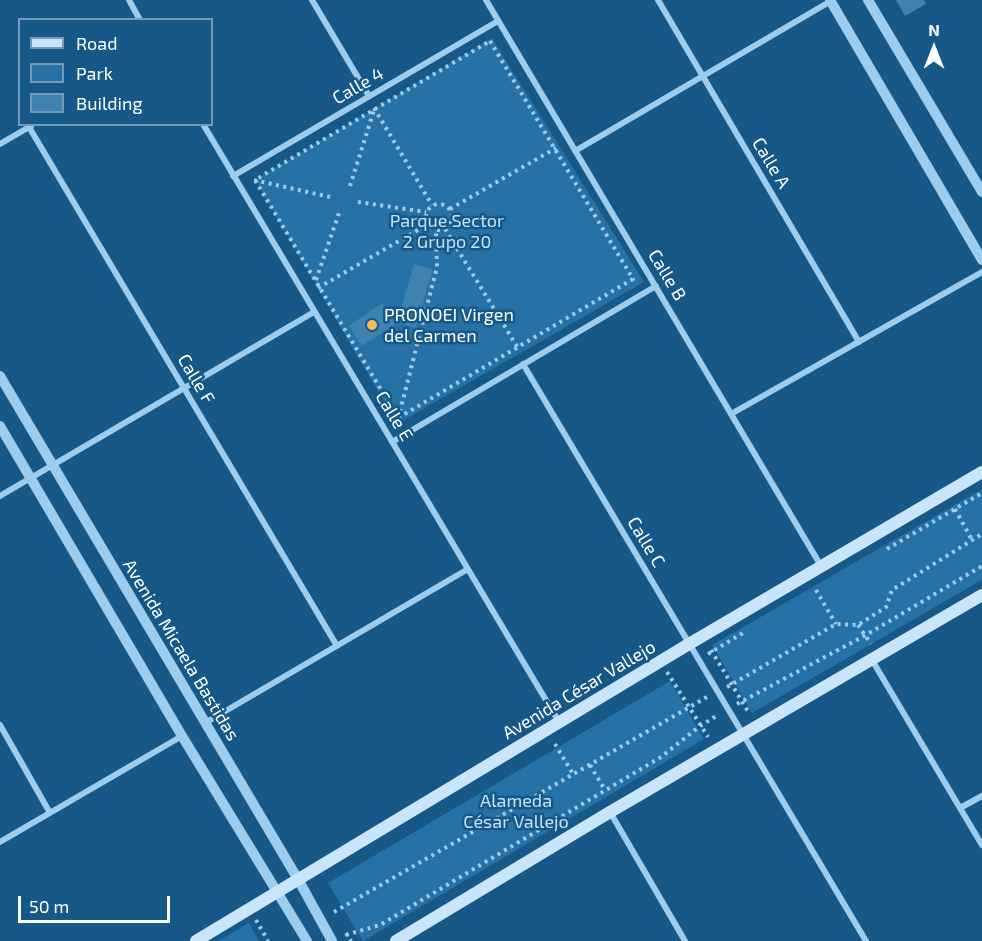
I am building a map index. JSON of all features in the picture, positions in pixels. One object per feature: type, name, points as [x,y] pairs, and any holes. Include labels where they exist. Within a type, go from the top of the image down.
[{"type":"main road","name":"Avenida César Vallejo","points":[[196,941],[689,644],[982,472]]},
{"type":"main road","points":[[396,941],[613,810],[982,595]]},
{"type":"street","points":[[129,0],[139,18]]},
{"type":"street","points":[[312,0],[368,97]]},
{"type":"street","name":"Calle B","points":[[486,0],[821,566]]},
{"type":"street","name":"Calle A","points":[[658,0],[859,342]]},
{"type":"street","points":[[576,151],[830,0],[982,260]]},
{"type":"street","points":[[868,0],[982,192]]},
{"type":"street","name":"Calle 4","points":[[233,176],[498,21]]},
{"type":"street","points":[[0,144],[31,126]]},
{"type":"street","name":"Calle F","points":[[31,126],[337,646]]},
{"type":"street","name":"Calle E","points":[[204,126],[559,723]]},
{"type":"street","points":[[732,414],[982,272]]},
{"type":"street","points":[[392,442],[656,286]]},
{"type":"street","points":[[0,496],[315,312]]},
{"type":"street","name":"Calle C","points":[[525,363],[717,692],[866,941]]},
{"type":"street","name":"Avenida Micaela Bastidas","points":[[0,376],[299,881],[337,939]]},
{"type":"street","points":[[0,426],[182,736],[307,941]]},
{"type":"street","points":[[205,723],[468,569]]},
{"type":"street","points":[[872,660],[982,845]]},
{"type":"street","points":[[0,725],[50,813]]},
{"type":"street","points":[[0,842],[182,736]]},
{"type":"street","points":[[960,808],[982,796]]},
{"type":"street","points":[[613,810],[685,941]]},
{"type":"path","points":[[255,180],[490,41],[555,149],[633,279],[398,418]]},
{"type":"path","points":[[368,97],[432,205]]},
{"type":"path","points":[[350,186],[374,109]]},
{"type":"path","points":[[450,209],[570,141]]},
{"type":"path","points":[[233,176],[330,197]]},
{"type":"path","points":[[255,180],[398,418]]},
{"type":"path","points":[[358,202],[426,212]]},
{"type":"path","points":[[442,204],[450,209],[451,222],[445,229],[436,230],[428,224],[425,218],[426,212],[432,205],[442,204]]},
{"type":"path","points":[[315,281],[339,213]]},
{"type":"path","points":[[304,296],[428,224]]},
{"type":"path","points":[[445,229],[525,363]]},
{"type":"path","points":[[392,442],[437,267],[436,230]]},
{"type":"path","points":[[955,509],[972,540]]},
{"type":"path","points":[[334,912],[836,624],[858,625],[886,607],[892,590],[982,534]]},
{"type":"path","points":[[337,939],[380,925],[661,757],[700,726],[728,709],[866,635],[982,566]]},
{"type":"path","points":[[816,590],[836,624]]},
{"type":"path","points":[[703,636],[757,727]]},
{"type":"path","points":[[661,662],[716,751]]},
{"type":"path","points":[[555,744],[573,774]]},
{"type":"path","points":[[590,765],[605,789],[613,810]]},
{"type":"path","points":[[249,909],[268,941]]},
{"type":"green space","name":"Parque Sector 2 Grupo 20","points":[[492,38],[644,282],[397,424],[255,180]]},
{"type":"green space","points":[[982,489],[982,580],[752,713],[712,645]]},
{"type":"green space","name":"Alameda César Vallejo","points":[[670,681],[704,739],[363,941],[328,883]]},
{"type":"green space","points":[[249,923],[259,941],[218,941]]},
{"type":"building","points":[[896,0],[924,0],[926,4],[905,16]]},
{"type":"building","points":[[414,264],[433,269],[416,328],[397,322]]},
{"type":"building","name":"PRONOEI Virgen del Carmen","points":[[382,303],[396,324],[362,346],[349,326]]},
{"type":"place","name":"PRONOEI Virgen del Carmen","points":[[372,325]]}]
